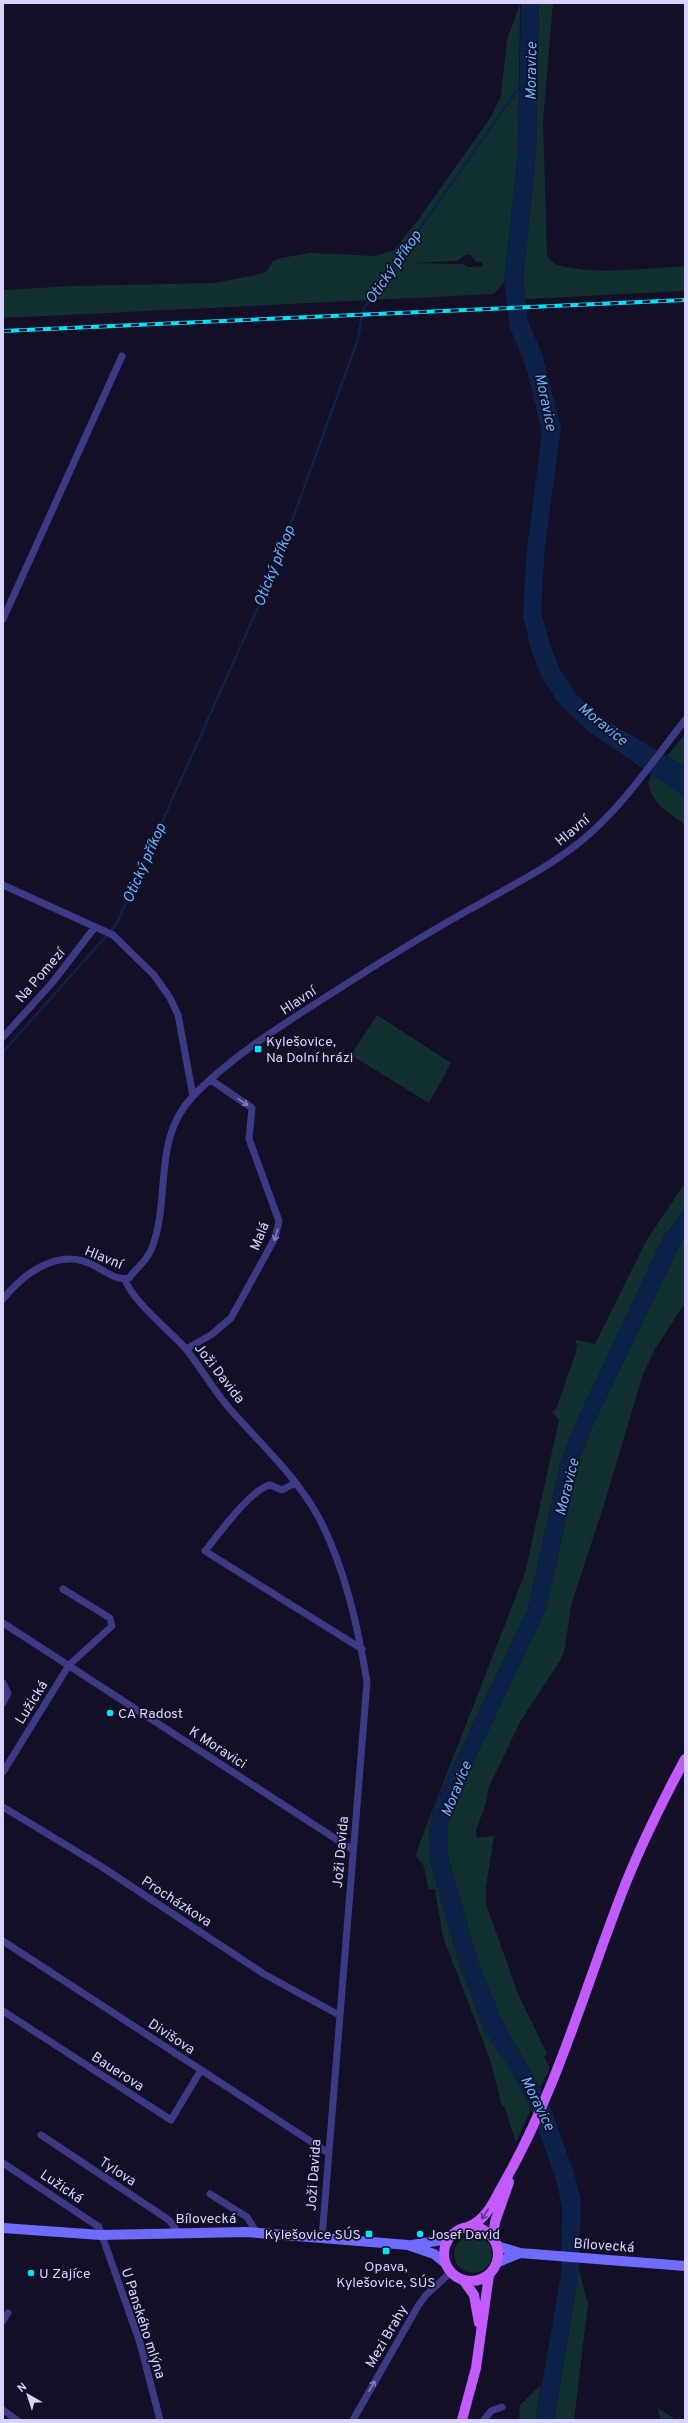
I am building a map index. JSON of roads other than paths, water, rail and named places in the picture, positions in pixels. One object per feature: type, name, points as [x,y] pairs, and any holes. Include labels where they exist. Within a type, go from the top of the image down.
[{"type":"main road","points":[[498,2262],[495,2242],[495,2222],[519,2156],[555,2076],[620,1898],[661,1805],[685,1759]]},
{"type":"main road","name":"Bílovecká","points":[[3,2228],[101,2235],[178,2232],[257,2233],[408,2245],[438,2241],[451,2236],[457,2231],[468,2227],[484,2217],[519,2156]]},
{"type":"main road","points":[[468,2227],[483,2229],[495,2242],[520,2253]]},
{"type":"main road","points":[[445,2263],[445,2247],[451,2236]]},
{"type":"main road","name":"Bílovecká","points":[[408,2245],[434,2254],[445,2263],[451,2272],[464,2281]]},
{"type":"main road","points":[[462,2420],[478,2354],[480,2328],[489,2275],[498,2262],[520,2253]]},
{"type":"main road","name":"Bílovecká","points":[[520,2253],[685,2266]]},
{"type":"main road","points":[[464,2281],[477,2281],[489,2275]]},
{"type":"main road","points":[[464,2281],[474,2295],[480,2328]]},
{"type":"street","points":[[3,619],[122,356]]},
{"type":"street","name":"Hlavní","points":[[3,1299],[31,1272],[62,1260],[74,1259],[88,1262],[118,1278],[125,1279],[142,1266],[152,1249],[158,1223],[168,1141],[177,1118],[193,1096],[211,1080],[274,1031],[424,935],[554,861],[597,827],[632,787],[685,720]]},
{"type":"street","points":[[3,885],[104,930],[113,936],[154,975],[175,1006],[181,1024],[193,1096]]},
{"type":"street","name":"Na Pomezí","points":[[3,1037],[52,983],[95,927]]},
{"type":"street","name":"Malá","points":[[186,1349],[211,1335],[236,1311],[275,1238],[279,1221],[248,1139],[252,1108],[211,1080]]},
{"type":"street","name":"Joži Davida","points":[[125,1279],[132,1293],[186,1349],[228,1407],[286,1470],[318,1517],[335,1555],[362,1649],[367,1682],[327,2152],[322,2238]]},
{"type":"street","points":[[295,1483],[282,1490],[270,1485],[261,1490],[242,1506],[205,1551],[362,1649]]},
{"type":"street","points":[[3,1623],[69,1665],[112,1624],[110,1618],[63,1589]]},
{"type":"street","name":"Lužická","points":[[3,1772],[69,1665]]},
{"type":"street","name":"K Moravici","points":[[69,1665],[353,1850]]},
{"type":"street","points":[[3,1683],[8,1693],[3,1703]]},
{"type":"street","name":"Procházkova","points":[[3,1807],[99,1865],[264,1974],[339,2015]]},
{"type":"street","name":"Divišova","points":[[3,1941],[327,2152]]},
{"type":"street","name":"Bauerova","points":[[3,2011],[171,2120],[201,2070]]},
{"type":"street","name":"Tylova","points":[[41,2135],[169,2220],[178,2232]]},
{"type":"street","name":"Lužická","points":[[3,2163],[94,2223],[101,2235]]},
{"type":"street","points":[[210,2194],[247,2217],[257,2233]]},
{"type":"street","name":"U Panského mlýna","points":[[101,2235],[140,2343],[160,2420]]},
{"type":"street","name":"Mezi Brahy","points":[[353,2420],[418,2306],[451,2272]]},
{"type":"street","points":[[3,2321],[8,2314]]},
{"type":"street","points":[[484,2420],[491,2410],[502,2407]]},
{"type":"street","points":[[3,2410],[17,2420]]},
{"type":"water","name":"Moravice","points":[[521,3],[539,3],[536,152],[523,278],[528,321],[543,356],[561,428],[545,546],[541,611],[549,642],[559,668],[576,694],[602,718],[685,767],[685,797],[588,731],[560,705],[542,678],[531,649],[523,616],[527,549],[542,432],[525,364],[510,328],[504,282],[518,155]]},
{"type":"water","name":"Moravice","points":[[685,1207],[685,1234],[591,1429],[578,1464],[546,1609],[453,1805],[447,1826],[448,1856],[477,1959],[502,2021],[549,2103],[574,2173],[581,2201],[579,2271],[554,2420],[536,2420],[561,2274],[562,2206],[556,2180],[531,2109],[510,2069],[484,2030],[460,1966],[430,1861],[429,1828],[435,1804],[528,1609],[560,1464],[574,1427],[662,1240]]},
{"type":"waterway","name":"Otický příkop","points":[[3,1052],[116,925],[272,576],[357,342],[364,308],[520,86]]},
{"type":"railway","points":[[3,331],[685,300]]},
{"type":"place","name":"Kylešovice, Na Dolní hrázi","points":[[258,1049]]},
{"type":"place","name":"CA Radost","points":[[110,1713]]},
{"type":"place","name":"Kylešovice SÚS","points":[[369,2234]]},
{"type":"place","name":"Josef David","points":[[420,2234]]},
{"type":"place","name":"Opava, Kylešovice, SÚS","points":[[386,2251]]},
{"type":"place","name":"U Zajíce","points":[[31,2273]]}]
